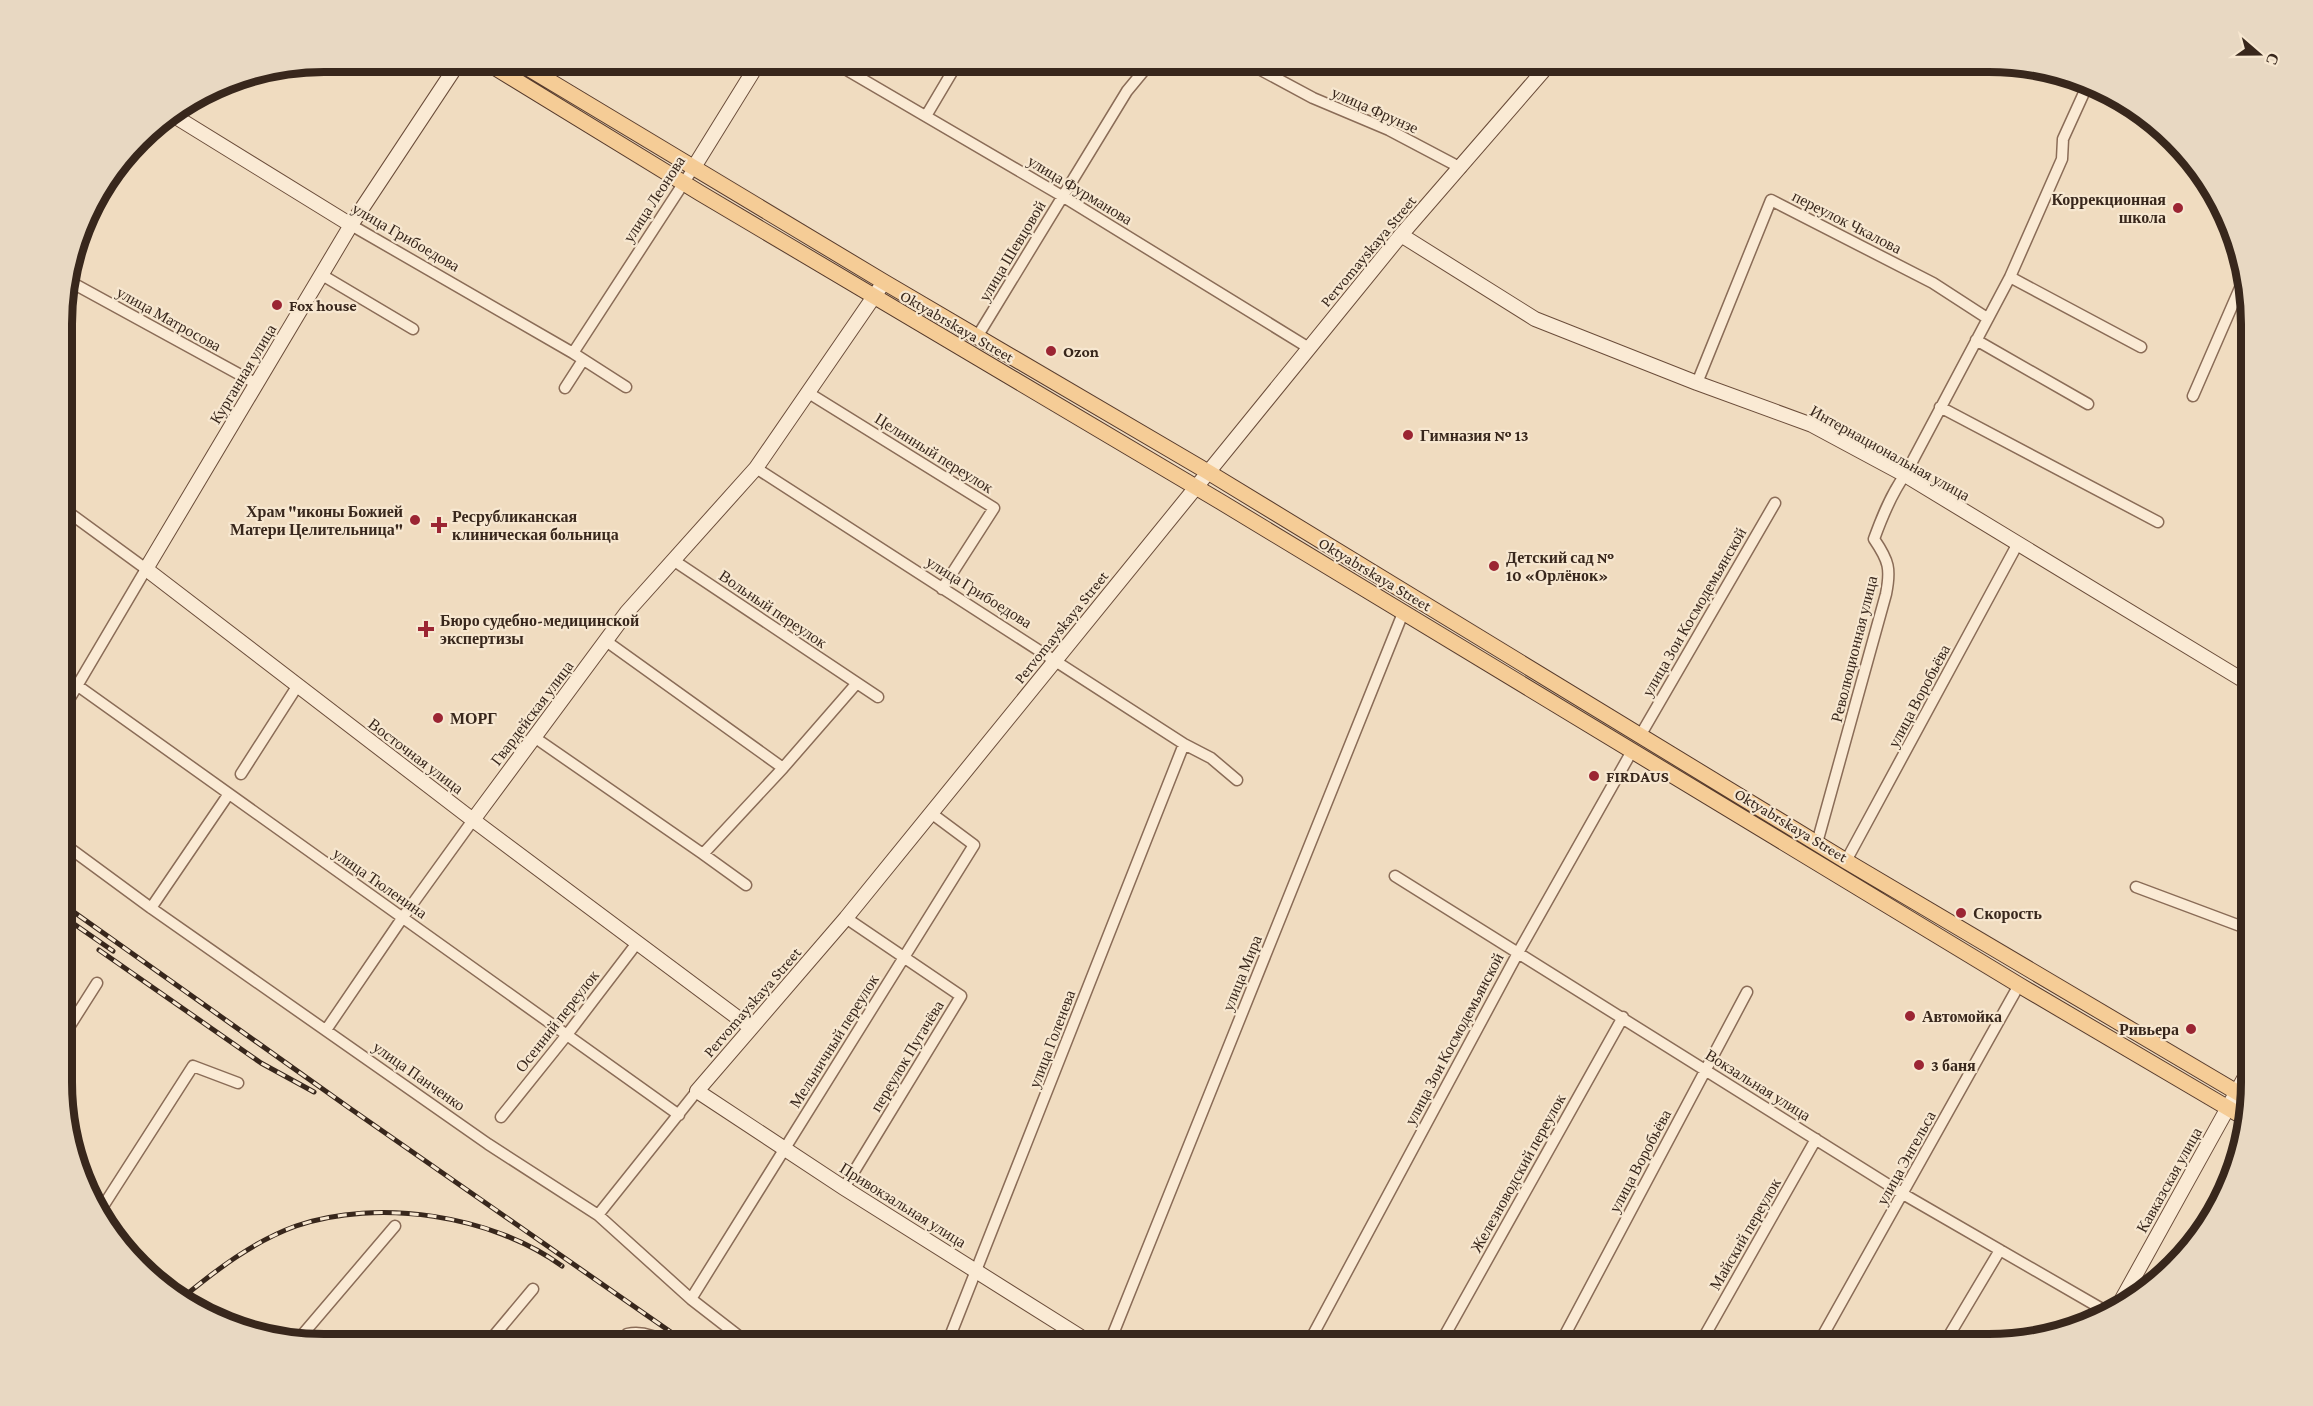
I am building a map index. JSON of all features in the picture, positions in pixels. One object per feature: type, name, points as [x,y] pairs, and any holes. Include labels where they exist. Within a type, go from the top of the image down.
[{"type":"main road","name":"Oktyabrskaya Street","points":[[502,72],[684,184],[1196,487],[2019,986],[2239,1114]]},
{"type":"main road","name":"Oktyabrskaya Street","points":[[535,72],[884,282],[1208,472],[1846,861],[2240,1095]]},
{"type":"street","name":"Курганная улица","points":[[72,694],[351,225],[452,72]]},
{"type":"street","name":"улица Леонова","points":[[565,388],[578,357],[753,72]]},
{"type":"street","name":"улица Фурманова","points":[[850,72],[1062,196],[1309,348]]},
{"type":"street","points":[[926,116],[952,72]]},
{"type":"street","name":"улица Шевцовой","points":[[977,337],[1126,91],[1142,72]]},
{"type":"street","name":"улица Фрунзе","points":[[1265,72],[1313,98],[1389,130],[1461,168]]},
{"type":"street","name":"Pervomayskaya Street","points":[[598,1215],[750,1027],[846,918],[1401,235],[1543,72]]},
{"type":"street","name":"Революционная улица","points":[[1817,843],[1890,575],[1887,558],[1874,539],[1896,487],[1905,476],[2010,277],[2062,159],[2063,139],[2085,91]]},
{"type":"street","name":"улица Грибоедова","points":[[179,119],[351,225],[626,387]]},
{"type":"street","name":"переулок Чкалова","points":[[1696,383],[1771,200],[1933,283],[1987,318]]},
{"type":"street","name":"Интернациональная улица","points":[[1401,235],[1535,319],[1696,383],[1812,425],[1905,476],[2241,680]]},
{"type":"street","points":[[322,274],[412,329]]},
{"type":"street","points":[[2010,277],[2141,347]]},
{"type":"street","name":"Гвардейская улица","points":[[326,1029],[473,820],[627,612],[756,468],[884,282]]},
{"type":"street","name":"улица Матросова","points":[[75,284],[257,384]]},
{"type":"street","points":[[2193,396],[2239,290]]},
{"type":"street","points":[[1976,340],[2088,404]]},
{"type":"street","name":"Целинный переулок","points":[[807,392],[994,508],[942,589]]},
{"type":"street","points":[[1940,407],[2158,522]]},
{"type":"street","name":"улица Грибоедова","points":[[756,468],[1184,744],[1211,758],[1236,780]]},
{"type":"street","name":"улица Зои Космодемьянской","points":[[1640,736],[1775,503]]},
{"type":"street","name":"Восточная улица","points":[[72,515],[750,1027]]},
{"type":"street","name":"улица Воробьёва","points":[[1846,861],[2017,545]]},
{"type":"street","name":"Вольный переулок","points":[[673,560],[878,697]]},
{"type":"street","name":"улица Мира","points":[[1113,1334],[1404,613]]},
{"type":"street","points":[[606,641],[783,768]]},
{"type":"street","name":"улица Тюленина","points":[[72,682],[679,1115]]},
{"type":"street","points":[[703,854],[783,768],[857,683]]},
{"type":"street","points":[[241,774],[298,685]]},
{"type":"street","points":[[534,736],[746,885]]},
{"type":"street","name":"улица Голенева","points":[[951,1334],[1184,744]]},
{"type":"street","name":"улица Зои Космодемьянской","points":[[1313,1334],[1519,951],[1632,751]]},
{"type":"street","points":[[151,908],[228,795]]},
{"type":"street","name":"Мельничный переулок","points":[[691,1299],[974,845],[931,813]]},
{"type":"street","name":"улица Панченко","points":[[72,850],[151,908],[488,1144],[598,1215],[691,1299],[736,1334]]},
{"type":"street","name":"Вокзальная улица","points":[[1395,876],[1519,951],[1903,1194],[2100,1308]]},
{"type":"street","points":[[2136,887],[2241,926]]},
{"type":"street","name":"переулок Пугачёва","points":[[844,1188],[960,996],[846,918]]},
{"type":"street","name":"Осенний переулок","points":[[501,1117],[637,943]]},
{"type":"street","points":[[72,1022],[97,983]]},
{"type":"street","name":"улица Энгельса","points":[[1824,1334],[2019,986]]},
{"type":"street","name":"улица Воробьёва","points":[[1565,1334],[1747,992]]},
{"type":"street","name":"Железноводский переулок","points":[[1446,1334],[1623,1017]]},
{"type":"street","points":[[104,1205],[193,1066],[238,1083]]},
{"type":"street","name":"Кавказская улица","points":[[2125,1293],[2241,1083]]},
{"type":"street","name":"Привокзальная улица","points":[[697,1091],[844,1188],[1076,1334]]},
{"type":"street","name":"Майский переулок","points":[[1706,1334],[1816,1139]]},
{"type":"street","points":[[304,1333],[395,1226]]},
{"type":"street","points":[[1950,1334],[2000,1250]]},
{"type":"street","points":[[495,1334],[533,1289]]},
{"type":"street","points":[[627,1334],[638,1332],[645,1334]]},
{"type":"railway","points":[[72,911],[674,1334]]},
{"type":"railway","points":[[72,923],[113,951]]},
{"type":"railway","points":[[99,950],[261,1063],[314,1092]]},
{"type":"railway","points":[[188,1293],[236,1257],[280,1232],[328,1218],[362,1213],[434,1216],[469,1224],[502,1234],[534,1248],[562,1266]]},
{"type":"place","name":"Коррекционная школа","points":[[2178,208]]},
{"type":"place","name":"Fox house","points":[[277,305]]},
{"type":"place","name":"Ozon","points":[[1051,351]]},
{"type":"place","name":"Гимназия № 13","points":[[1408,435]]},
{"type":"place","name":"Храм \"иконы Божией Матери Целительница\"","points":[[415,520]]},
{"type":"place","name":"Ресрубликанская клиническая больница","points":[[439,525]]},
{"type":"place","name":"Детский сад № 10 «Орлёнок»","points":[[1494,566]]},
{"type":"place","name":"Бюро судебно-медицинской экспертизы","points":[[426,629]]},
{"type":"place","name":"МОРГ","points":[[438,718]]},
{"type":"place","name":"FIRDAUS","points":[[1594,776]]},
{"type":"place","name":"Скорость","points":[[1961,913]]},
{"type":"place","name":"Автомойка","points":[[1910,1016]]},
{"type":"place","name":"Ривьера","points":[[2191,1029]]},
{"type":"place","name":"3 баня","points":[[1919,1065]]}]
